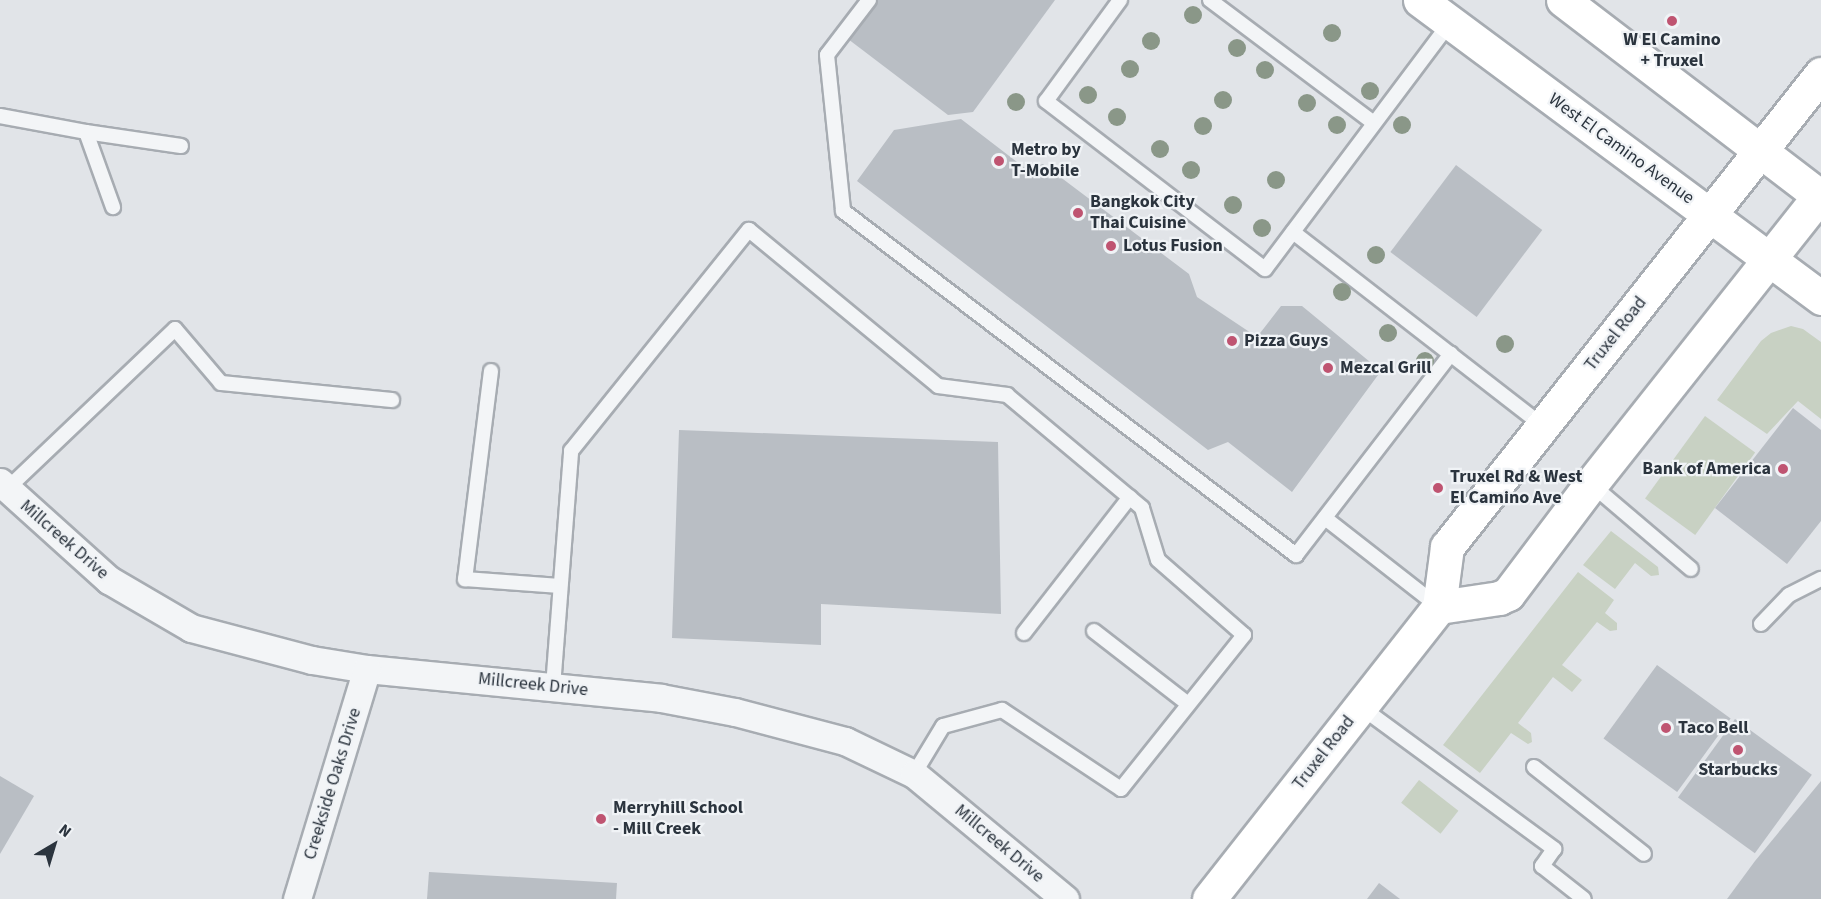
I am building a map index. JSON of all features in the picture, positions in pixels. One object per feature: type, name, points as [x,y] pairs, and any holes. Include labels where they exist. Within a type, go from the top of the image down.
[{"type":"main road","name":"West El Camino Avenue","points":[[1420,0],[1821,298]]},
{"type":"main road","points":[[1438,607],[1499,598],[1508,594],[1591,484],[1821,196],[1563,0]]},
{"type":"main road","name":"Truxel Road","points":[[1209,899],[1438,607],[1447,547],[1821,74]]},
{"type":"street","name":"Millcreek Drive","points":[[3,486],[109,580],[191,628],[312,660],[368,669],[661,698],[810,730],[845,741],[914,774],[1065,899]]},
{"type":"street","name":"Creekside Oaks Drive","points":[[297,899],[368,669]]},
{"type":"lane","points":[[869,0],[827,55],[843,212],[1296,555],[1451,354]]},
{"type":"lane","points":[[1120,0],[1046,101],[1265,269],[1450,23]]},
{"type":"lane","points":[[1210,0],[1374,123]]},
{"type":"lane","points":[[0,116],[180,146]]},
{"type":"lane","points":[[86,132],[113,207]]},
{"type":"lane","points":[[553,687],[571,451],[749,230],[938,386],[1006,395],[1142,508],[1158,560],[1244,635],[1121,789],[1002,710],[943,726],[914,774]]},
{"type":"lane","points":[[1293,232],[1544,426]]},
{"type":"lane","points":[[3,486],[175,329],[221,383],[392,400]]},
{"type":"lane","points":[[491,371],[465,579],[561,586]]},
{"type":"lane","points":[[1591,484],[1691,569]]},
{"type":"lane","points":[[1024,633],[1130,497]]},
{"type":"lane","points":[[1325,518],[1438,607]]},
{"type":"lane","points":[[1761,624],[1789,595],[1821,579]]},
{"type":"lane","points":[[1094,630],[1188,704]]},
{"type":"lane","points":[[1361,707],[1554,849],[1542,866],[1584,899]]},
{"type":"lane","points":[[1534,767],[1644,854]]},
{"type":"green space","points":[[1791,326],[1803,329],[1821,342],[1821,419],[1798,401],[1767,434],[1717,400],[1761,341],[1771,333]]},
{"type":"green space","points":[[1705,416],[1755,452],[1695,535],[1645,499]]},
{"type":"green space","points":[[1611,531],[1658,567],[1659,575],[1651,576],[1635,563],[1615,589],[1583,565]]},
{"type":"green space","points":[[1578,572],[1614,600],[1605,613],[1617,623],[1617,630],[1610,631],[1597,622],[1562,665],[1582,680],[1572,692],[1553,677],[1518,723],[1531,733],[1532,742],[1528,744],[1511,733],[1480,773],[1443,745]]},
{"type":"green space","points":[[1419,780],[1458,811],[1441,834],[1401,803]]},
{"type":"building","points":[[877,0],[1055,0],[973,112],[948,115],[848,39]]},
{"type":"building","points":[[961,119],[1025,168],[1043,164],[1189,274],[1197,297],[1257,337],[1281,306],[1302,306],[1381,371],[1292,492],[1228,442],[1208,450],[857,181],[894,130]]},
{"type":"building","points":[[1456,165],[1542,230],[1477,317],[1390,252]]},
{"type":"building","name":"Bank of America","points":[[1793,408],[1821,430],[1821,521],[1787,564],[1715,508]]},
{"type":"building","points":[[679,430],[998,442],[1001,614],[821,604],[821,645],[672,638]]},
{"type":"building","name":"Taco Bell","points":[[1657,665],[1731,718],[1677,792],[1604,739]]},
{"type":"building","points":[[1735,719],[1812,775],[1755,853],[1678,797]]},
{"type":"building","points":[[0,776],[34,796],[0,854]]},
{"type":"building","points":[[1821,781],[1821,899],[1727,899],[1755,861]]},
{"type":"building","points":[[429,872],[617,883],[616,899],[427,899]]},
{"type":"building","points":[[1379,883],[1400,899],[1367,899]]},
{"type":"place","name":"W El Camino + Truxel","points":[[1672,21]]},
{"type":"place","name":"Metro by T-Mobile","points":[[999,161]]},
{"type":"place","name":"Bangkok City Thai Cuisine","points":[[1078,213]]},
{"type":"place","name":"Lotus Fusion","points":[[1111,246]]},
{"type":"place","name":"Pizza Guys","points":[[1232,341]]},
{"type":"place","name":"Mezcal Grill","points":[[1328,368]]},
{"type":"place","name":"Bank of America","points":[[1783,469]]},
{"type":"place","name":"Truxel Rd & West El Camino Ave","points":[[1438,488]]},
{"type":"place","name":"Taco Bell","points":[[1666,728]]},
{"type":"place","name":"Starbucks","points":[[1738,750]]},
{"type":"place","name":"Merryhill School - Mill Creek","points":[[601,819]]}]
